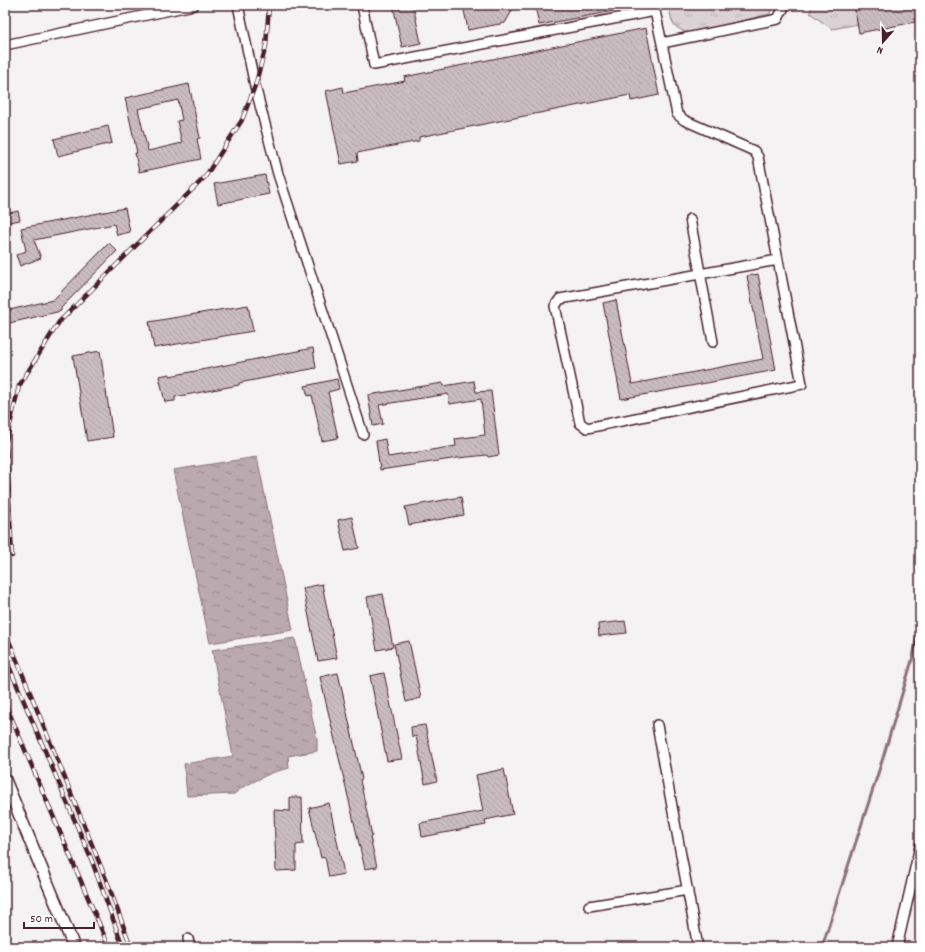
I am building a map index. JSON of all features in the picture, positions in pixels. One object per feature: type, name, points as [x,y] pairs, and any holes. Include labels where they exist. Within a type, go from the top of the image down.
[{"type":"main road","points":[[5,780],[74,947]]},
{"type":"street","points":[[5,45],[194,5]]},
{"type":"street","points":[[238,5],[255,86],[278,174],[362,434]]},
{"type":"street","points":[[362,5],[374,65],[655,12],[677,114],[684,120],[754,150],[758,157],[778,260],[802,384],[587,428],[580,423],[555,306],[560,299],[778,260]]},
{"type":"street","points":[[662,43],[778,19],[783,9],[782,5]]},
{"type":"street","points":[[690,219],[713,342]]},
{"type":"street","points":[[657,725],[698,947]]},
{"type":"street","points":[[897,947],[920,846]]},
{"type":"street","points":[[589,906],[688,890]]},
{"type":"green space","points":[[670,5],[711,5],[712,8],[725,5],[772,5],[770,14],[690,33],[676,27],[672,20]]},
{"type":"green space","points":[[812,5],[854,5],[858,24],[832,29],[810,13]]},
{"type":"water","points":[[257,457],[293,630],[210,643],[173,470]]},
{"type":"water","points":[[295,638],[317,740],[317,751],[288,756],[289,768],[271,773],[243,787],[234,794],[187,796],[184,764],[233,756],[212,650]]},
{"type":"building","points":[[393,5],[413,5],[421,43],[402,47]]},
{"type":"building","points":[[463,5],[510,5],[512,11],[505,23],[468,30]]},
{"type":"building","points":[[535,5],[624,5],[625,9],[539,25]]},
{"type":"building","points":[[854,5],[920,5],[920,21],[859,33]]},
{"type":"building","points":[[646,28],[659,95],[631,101],[630,95],[419,137],[419,141],[357,153],[358,161],[341,164],[326,91],[343,87],[344,93],[405,81],[404,77]]},
{"type":"building","points":[[189,84],[200,138],[197,139],[201,159],[139,172],[135,153],[137,153],[125,98]],"holes":[[[178,100],[182,120],[177,121],[182,143],[148,151],[138,109]]]},
{"type":"building","points":[[108,126],[112,143],[58,156],[54,139]]},
{"type":"building","points":[[265,175],[269,194],[218,204],[214,184]]},
{"type":"building","points":[[125,208],[130,232],[117,235],[114,224],[34,240],[41,258],[20,266],[16,255],[26,251],[21,228]]},
{"type":"building","points":[[18,211],[20,220],[5,223],[5,214]]},
{"type":"building","points":[[109,243],[117,251],[61,308],[61,311],[5,324],[5,311],[53,300]]},
{"type":"building","points":[[758,274],[776,370],[621,399],[603,303],[616,300],[632,384],[763,359],[747,276]]},
{"type":"building","points":[[248,305],[253,331],[154,348],[149,322]]},
{"type":"building","points":[[313,348],[316,368],[175,397],[175,401],[165,402],[159,376],[170,374],[170,376]]},
{"type":"building","points":[[100,351],[113,437],[87,441],[73,356]]},
{"type":"building","points":[[337,379],[339,389],[328,392],[338,438],[322,441],[312,395],[308,396],[305,386]]},
{"type":"building","points":[[474,381],[476,392],[491,391],[499,455],[458,458],[380,470],[376,441],[385,439],[388,457],[456,446],[455,439],[485,435],[481,399],[450,404],[448,394],[379,405],[383,424],[373,426],[368,395],[443,383],[444,386]]},
{"type":"building","points":[[461,497],[464,515],[409,525],[405,507]]},
{"type":"building","points":[[352,517],[359,548],[345,551],[338,520]]},
{"type":"building","points":[[322,584],[337,658],[318,661],[303,588]]},
{"type":"building","points":[[383,594],[393,647],[377,650],[367,597]]},
{"type":"building","points":[[625,621],[627,633],[599,636],[598,624]]},
{"type":"building","points":[[409,641],[421,698],[406,702],[394,644]]},
{"type":"building","points":[[338,673],[362,779],[360,780],[377,867],[365,869],[320,677]]},
{"type":"building","points":[[384,673],[402,759],[387,761],[370,676]]},
{"type":"building","points":[[425,725],[437,781],[425,784],[416,736],[412,737],[411,727]]},
{"type":"building","points":[[504,769],[513,814],[485,820],[486,825],[422,837],[420,823],[483,811],[476,775]]},
{"type":"building","points":[[290,797],[302,797],[303,844],[296,845],[296,870],[276,871],[274,810],[290,811]]},
{"type":"building","points":[[329,803],[344,874],[329,877],[325,857],[321,858],[309,808]]},
{"type":"waterway","points":[[822,947],[882,761],[913,657],[920,619]]},
{"type":"railway","points":[[12,556],[6,442],[19,386],[59,322],[205,177],[242,120],[255,86],[266,46],[269,5]]},
{"type":"railway","points":[[5,631],[108,884],[131,947]]},
{"type":"railway","points":[[5,657],[92,861],[123,947]]},
{"type":"railway","points":[[5,703],[109,947]]}]
